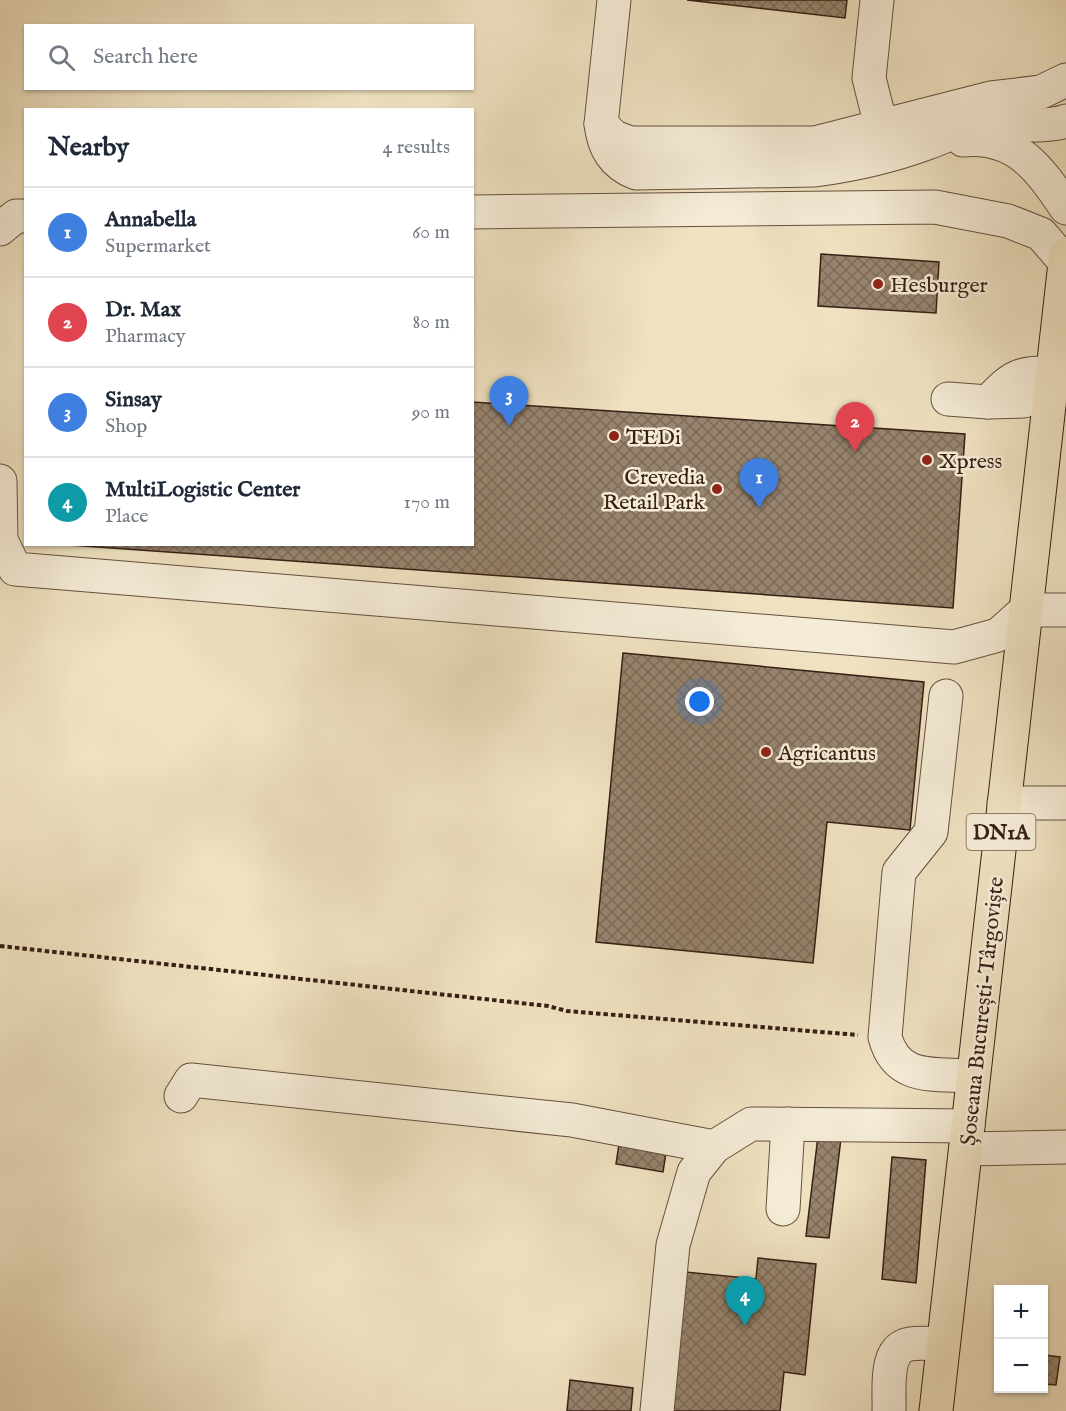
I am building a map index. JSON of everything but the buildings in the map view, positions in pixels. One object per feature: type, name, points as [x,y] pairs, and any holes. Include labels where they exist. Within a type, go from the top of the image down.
[{"type":"main road","name":"Șoseaua București-Târgoviște","points":[[936,1411],[1066,258]]},
{"type":"street","points":[[614,0],[602,124],[614,137],[630,143],[753,145],[884,139],[920,130],[1000,122],[1052,125],[1066,121]]},
{"type":"street","points":[[877,0],[869,78],[884,139]]},
{"type":"street","points":[[869,78],[887,104],[920,130],[982,138],[1001,143],[1039,171],[1066,208]]},
{"type":"street","points":[[920,130],[992,98],[1041,92],[1066,80]]},
{"type":"street","points":[[474,212],[935,207],[1008,222],[1041,234],[1066,258]]},
{"type":"street","points":[[0,230],[16,216],[24,216]]},
{"type":"street","points":[[988,402],[1006,384],[1026,372],[1052,380]]},
{"type":"street","points":[[948,399],[988,402],[1020,416],[1046,435]]},
{"type":"street","points":[[0,482],[1,540],[15,568],[954,647],[998,635],[1026,610],[1066,610]]},
{"type":"street","points":[[946,696],[931,832],[899,873],[885,1037],[894,1059],[912,1072],[973,1076]]},
{"type":"street","points":[[1004,803],[1066,802]]},
{"type":"street","points":[[182,1096],[191,1080],[303,1090],[572,1120],[714,1147]]},
{"type":"street","points":[[657,1411],[673,1245],[694,1172],[714,1147],[752,1124],[788,1124],[1066,1147]]},
{"type":"street","points":[[783,1209],[788,1124]]},
{"type":"street","points":[[889,1411],[890,1365],[897,1351],[908,1344],[943,1344]]},
{"type":"path","points":[[0,945],[548,1006],[567,1011],[885,1037]]},
{"type":"place","name":"Hesburger","points":[[878,284]]},
{"type":"place","name":"Sinsay","points":[[509,426]]},
{"type":"place","name":"TEDi","points":[[614,436]]},
{"type":"place","name":"Dr. Max","points":[[855,452]]},
{"type":"place","name":"Xpress","points":[[927,460]]},
{"type":"place","name":"Crevedia Retail Park","points":[[717,489]]},
{"type":"place","name":"Annabella","points":[[759,508]]},
{"type":"place","name":"Agricantus","points":[[766,752]]},
{"type":"place","name":"MultiLogistic Center","points":[[745,1326]]}]
